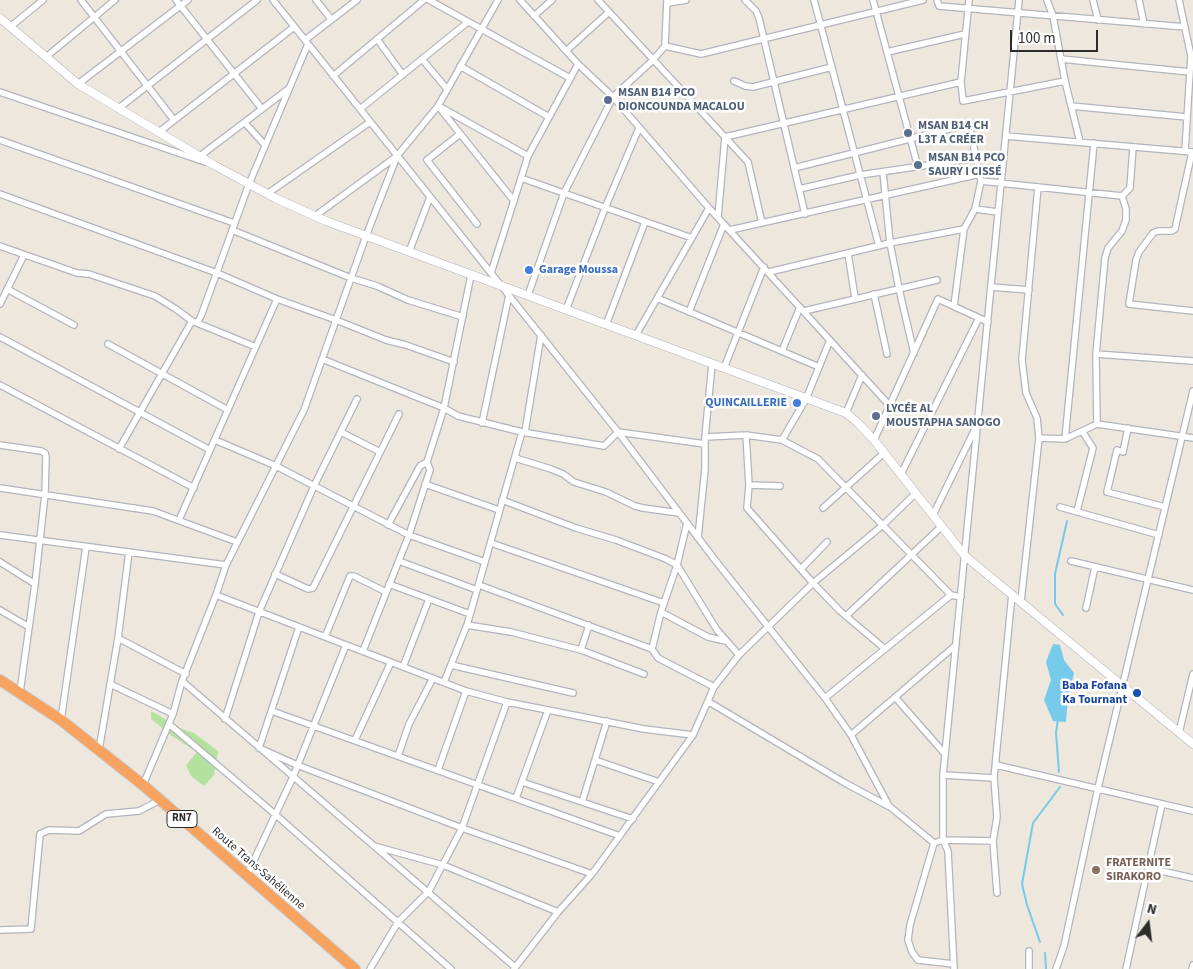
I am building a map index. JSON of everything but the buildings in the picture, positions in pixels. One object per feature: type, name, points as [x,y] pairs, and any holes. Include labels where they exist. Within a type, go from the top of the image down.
[{"type":"highway","name":"Route Trans-Sahélienne","points":[[0,680],[61,720],[143,785],[355,969]]},
{"type":"street","points":[[10,27],[43,0]]},
{"type":"street","points":[[81,0],[174,120]]},
{"type":"street","points":[[46,57],[115,0]]},
{"type":"street","points":[[176,0],[262,108]]},
{"type":"street","points":[[78,84],[188,0]]},
{"type":"street","points":[[119,108],[257,0]]},
{"type":"street","points":[[273,0],[618,432],[767,627],[825,698],[851,735],[889,806]]},
{"type":"street","points":[[316,0],[331,19]]},
{"type":"street","points":[[119,449],[194,322],[201,316],[234,223],[306,42],[331,19],[357,0]]},
{"type":"street","points":[[333,76],[424,0]]},
{"type":"street","points":[[429,0],[570,78]]},
{"type":"street","points":[[315,216],[398,156],[438,106],[498,0]]},
{"type":"street","points":[[520,0],[578,64],[613,98],[709,208],[890,406]]},
{"type":"street","points":[[534,16],[552,0]]},
{"type":"street","points":[[598,0],[748,162],[762,223]]},
{"type":"street","points":[[528,296],[564,193],[613,98],[665,46],[668,2],[686,0]]},
{"type":"street","points":[[744,0],[756,11],[764,39],[805,214]]},
{"type":"street","points":[[814,0],[878,246]]},
{"type":"street","points":[[873,0],[918,167]]},
{"type":"street","points":[[665,46],[701,54],[923,0]]},
{"type":"street","points":[[937,0],[939,6],[1185,27]]},
{"type":"street","points":[[969,0],[961,82],[963,101],[1065,81]]},
{"type":"street","points":[[934,843],[910,924],[908,940],[912,952],[918,960],[954,967],[948,851],[944,840],[943,775],[1019,0]]},
{"type":"street","points":[[1047,0],[1053,16],[1065,81],[1080,142]]},
{"type":"street","points":[[1094,0],[1098,20]]},
{"type":"street","points":[[1139,0],[1144,24]]},
{"type":"street","points":[[1179,0],[1185,27],[1190,34],[1192,56],[1185,151]]},
{"type":"street","points":[[566,51],[609,12]]},
{"type":"street","points":[[0,18],[78,84],[214,165],[267,194],[315,216],[366,236],[846,413],[858,422],[874,440],[965,556],[1193,744]]},
{"type":"street","points":[[360,109],[468,22]]},
{"type":"street","points":[[159,132],[294,27]]},
{"type":"street","points":[[887,52],[966,34]]},
{"type":"street","points":[[377,39],[403,74]]},
{"type":"street","points":[[422,59],[447,89]]},
{"type":"street","points":[[1061,60],[1190,72]]},
{"type":"street","points":[[491,274],[528,156],[578,64]]},
{"type":"street","points":[[460,66],[549,117]]},
{"type":"street","points":[[734,81],[750,87],[832,67]]},
{"type":"street","points":[[725,137],[961,82]]},
{"type":"street","points":[[200,156],[289,88]]},
{"type":"street","points":[[0,92],[214,165]]},
{"type":"street","points":[[438,106],[514,201]]},
{"type":"street","points":[[438,106],[528,156]]},
{"type":"street","points":[[1071,106],[1187,117]]},
{"type":"street","points":[[245,122],[265,145]]},
{"type":"street","points":[[267,194],[370,122]]},
{"type":"street","points":[[794,168],[969,124],[981,181],[975,209],[964,229],[954,306]]},
{"type":"street","points":[[566,310],[605,208],[639,128]]},
{"type":"street","points":[[460,134],[427,160],[477,224]]},
{"type":"street","points":[[1006,136],[1193,152],[1175,229],[1172,231],[1158,230],[1153,233],[1140,252],[1136,260],[1129,304],[1193,311]]},
{"type":"street","points":[[718,217],[725,137]]},
{"type":"street","points":[[0,140],[234,223]]},
{"type":"street","points":[[1066,439],[1094,143]]},
{"type":"street","points":[[1122,196],[1130,188],[1133,147]]},
{"type":"street","points":[[143,785],[173,714],[182,682],[226,565],[304,410],[366,236],[398,156]]},
{"type":"street","points":[[799,189],[860,175],[976,158]]},
{"type":"street","points":[[883,172],[890,243],[914,352]]},
{"type":"street","points":[[730,230],[980,174]]},
{"type":"street","points":[[521,178],[692,238]]},
{"type":"street","points":[[981,181],[1122,196]]},
{"type":"street","points":[[1021,601],[1038,438],[1037,418],[1026,393],[1022,360],[1038,187]]},
{"type":"street","points":[[0,194],[217,273],[277,299],[386,340],[406,344],[454,362]]},
{"type":"street","points":[[409,252],[430,196]]},
{"type":"street","points":[[1097,424],[1096,354],[1105,258],[1108,248],[1122,231],[1126,220],[1126,209],[1122,196]]},
{"type":"street","points":[[636,335],[709,208]]},
{"type":"street","points":[[975,209],[998,212]]},
{"type":"street","points":[[606,324],[645,222]]},
{"type":"street","points":[[689,312],[724,224]]},
{"type":"street","points":[[766,270],[964,229]]},
{"type":"street","points":[[232,230],[351,278],[377,286],[408,300],[463,318]]},
{"type":"street","points":[[0,246],[77,273],[89,274],[156,296],[194,322],[256,347]]},
{"type":"street","points":[[848,253],[855,298]]},
{"type":"street","points":[[0,304],[2,295],[7,290],[24,255]]},
{"type":"street","points":[[724,368],[766,270]]},
{"type":"street","points":[[363,651],[408,535],[430,470],[427,462],[444,408],[472,275]]},
{"type":"street","points":[[802,309],[937,280]]},
{"type":"street","points":[[991,287],[1028,290]]},
{"type":"street","points":[[7,290],[74,325]]},
{"type":"street","points":[[874,294],[887,354]]},
{"type":"street","points":[[482,422],[509,295]]},
{"type":"street","points":[[657,298],[820,367]]},
{"type":"street","points":[[179,520],[277,299]]},
{"type":"street","points":[[874,440],[938,299],[988,322]]},
{"type":"street","points":[[782,351],[802,309]]},
{"type":"street","points":[[901,474],[979,318]]},
{"type":"street","points":[[444,682],[467,625],[523,432],[541,335]]},
{"type":"street","points":[[0,337],[210,450]]},
{"type":"street","points":[[782,440],[806,398],[830,340]]},
{"type":"street","points":[[108,344],[228,410]]},
{"type":"street","points":[[1096,354],[1193,361]]},
{"type":"street","points":[[322,358],[444,408],[458,416],[523,432],[604,446],[618,432]]},
{"type":"street","points":[[698,538],[712,364]]},
{"type":"street","points":[[846,413],[862,375]]},
{"type":"street","points":[[0,385],[194,488]]},
{"type":"street","points":[[1056,969],[1064,946],[1098,788],[1193,391]]},
{"type":"street","points":[[225,718],[259,612],[314,486],[358,399]]},
{"type":"street","points":[[275,574],[308,590],[314,588],[399,414]]},
{"type":"street","points":[[933,515],[978,422]]},
{"type":"street","points":[[1038,438],[1066,439],[1097,424],[1193,438]]},
{"type":"street","points":[[1128,428],[1123,452],[1117,450],[1107,492],[1165,507]]},
{"type":"street","points":[[1077,511],[1093,448],[1082,431]]},
{"type":"street","points":[[341,432],[380,452]]},
{"type":"street","points":[[618,432],[705,444]]},
{"type":"street","points":[[705,437],[746,435],[782,440],[818,459],[951,595],[961,597]]},
{"type":"street","points":[[746,435],[749,485],[747,508],[813,583],[846,616],[885,649]]},
{"type":"street","points":[[215,440],[276,466],[408,535],[485,562]]},
{"type":"street","points":[[0,445],[41,450],[45,453],[40,540],[20,692]]},
{"type":"street","points":[[823,508],[884,453]]},
{"type":"street","points":[[515,458],[551,469],[563,474],[574,482],[606,492],[643,508],[679,513]]},
{"type":"street","points":[[388,525],[420,466],[427,462]]},
{"type":"street","points":[[425,484],[500,510]]},
{"type":"street","points":[[749,485],[780,486]]},
{"type":"street","points":[[0,488],[153,510],[237,542]]},
{"type":"street","points":[[182,682],[429,892],[515,968],[558,912],[592,874],[633,819],[693,735],[714,687],[739,655],[813,583],[883,525],[916,493]]},
{"type":"street","points":[[502,500],[576,528],[616,540],[677,565],[717,630],[739,655]]},
{"type":"street","points":[[1060,507],[1159,535]]},
{"type":"street","points":[[652,649],[661,612],[677,565],[687,523]]},
{"type":"street","points":[[846,616],[942,526]]},
{"type":"street","points":[[0,535],[226,565]]},
{"type":"street","points":[[801,569],[827,542]]},
{"type":"street","points":[[491,543],[664,603]]},
{"type":"street","points":[[61,720],[86,547]]},
{"type":"street","points":[[99,750],[118,638],[129,552]]},
{"type":"street","points":[[398,561],[589,625],[652,649],[658,658],[714,687]]},
{"type":"street","points":[[1071,561],[1193,590]]},
{"type":"street","points":[[0,562],[35,584]]},
{"type":"street","points":[[1086,608],[1095,567]]},
{"type":"street","points":[[325,637],[350,576],[354,576],[386,592]]},
{"type":"street","points":[[389,584],[470,614]]},
{"type":"street","points":[[997,893],[993,841],[997,817],[994,778],[1012,594]]},
{"type":"street","points":[[216,595],[466,691],[507,702],[644,729],[693,735]]},
{"type":"street","points":[[825,698],[951,595]]},
{"type":"street","points":[[403,667],[429,599]]},
{"type":"street","points":[[0,610],[29,628]]},
{"type":"street","points":[[661,612],[708,637],[726,641]]},
{"type":"street","points":[[467,625],[511,632],[581,650],[644,674]]},
{"type":"street","points":[[581,650],[589,625]]},
{"type":"street","points":[[259,748],[299,627]]},
{"type":"street","points":[[118,638],[186,674]]},
{"type":"street","points":[[247,875],[293,777],[346,645]]},
{"type":"street","points":[[851,735],[956,645]]},
{"type":"street","points":[[355,740],[391,662]]},
{"type":"street","points":[[451,665],[573,693]]},
{"type":"street","points":[[1180,733],[1193,674]]},
{"type":"street","points":[[398,756],[409,724],[433,678]]},
{"type":"street","points":[[110,684],[173,714]]},
{"type":"street","points":[[438,770],[466,691]]},
{"type":"street","points":[[895,697],[945,754]]},
{"type":"street","points":[[370,969],[398,922],[429,892],[462,828],[507,702]]},
{"type":"street","points":[[709,702],[845,783],[889,806],[934,843]]},
{"type":"street","points":[[516,798],[548,710]]},
{"type":"street","points":[[272,711],[620,836]]},
{"type":"street","points":[[582,802],[607,721]]},
{"type":"street","points":[[169,724],[276,815],[450,969]]},
{"type":"street","points":[[259,748],[297,765],[462,828],[592,874]]},
{"type":"street","points":[[595,760],[659,782]]},
{"type":"street","points":[[996,765],[1193,811]]},
{"type":"street","points":[[943,775],[994,778]]},
{"type":"street","points":[[522,782],[633,819]]},
{"type":"street","points":[[0,930],[31,929],[40,834],[49,830],[79,830],[106,814],[138,811],[160,800]]},
{"type":"street","points":[[1126,969],[1162,804]]},
{"type":"street","points":[[934,843],[944,840],[993,841]]},
{"type":"street","points":[[372,845],[443,865],[558,912]]},
{"type":"street","points":[[1148,868],[1193,878]]},
{"type":"street","points":[[1029,951],[1029,969]]},
{"type":"street","points":[[1192,969],[1193,964]]},
{"type":"green space","points":[[151,711],[182,729],[194,733],[218,751],[214,775],[204,786],[191,776],[186,765],[197,752],[172,736],[151,719]]},
{"type":"water","points":[[1053,644],[1060,645],[1064,660],[1074,673],[1068,697],[1066,722],[1053,721],[1044,700],[1051,680],[1046,662]]},
{"type":"waterway","points":[[1063,615],[1055,604],[1055,574],[1067,521]]},
{"type":"waterway","points":[[1058,719],[1056,733],[1059,772]]},
{"type":"waterway","points":[[1040,942],[1022,884],[1033,823],[1060,787]]},
{"type":"waterway","points":[[1045,953],[1046,969]]},
{"type":"place","name":"MSAN B14 PCO DIONCOUNDA MACALOU","points":[[608,100]]},
{"type":"place","name":"MSAN B14 CH L3T A CRÉER","points":[[908,133]]},
{"type":"place","name":"MSAN B14 PCO SAURY I CISSÉ","points":[[918,165]]},
{"type":"place","name":"Garage Moussa","points":[[529,270]]},
{"type":"place","name":"QUINCAILLERIE","points":[[797,403]]},
{"type":"place","name":"LYCÉE AL MOUSTAPHA SANOGO","points":[[876,416]]},
{"type":"place","name":"Baba Fofana Ka Tournant","points":[[1137,693]]},
{"type":"place","name":"FRATERNITE SIRAKORO","points":[[1096,870]]}]
